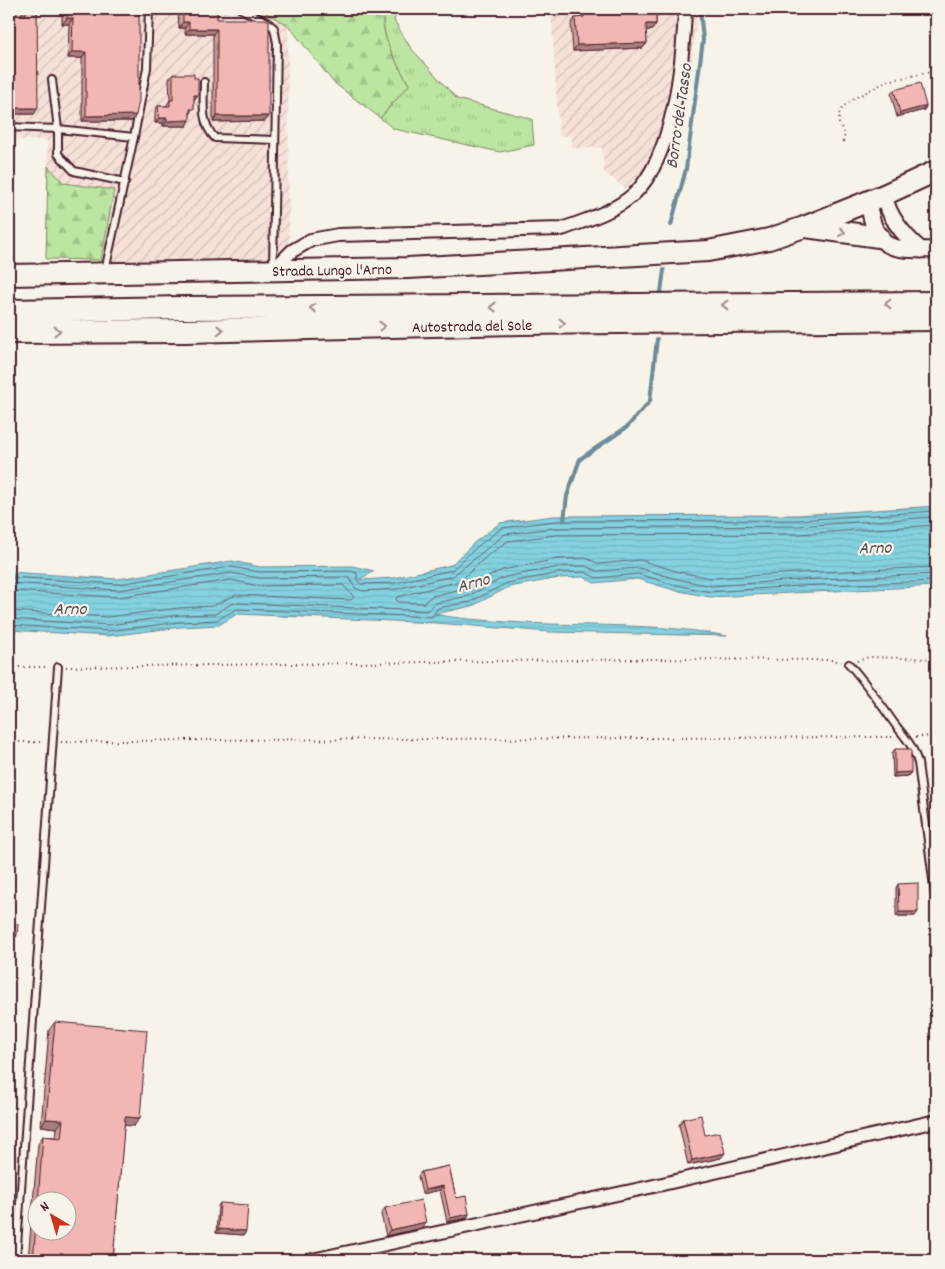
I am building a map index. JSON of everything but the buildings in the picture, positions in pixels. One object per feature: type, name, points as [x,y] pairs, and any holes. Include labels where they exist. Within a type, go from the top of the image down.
[{"type":"highway","name":"Autostrada del Sole","points":[[9,311],[936,303]]},
{"type":"highway","name":"Autostrada del Sole","points":[[9,332],[186,331],[520,323],[936,320]]},
{"type":"main road","name":"Strada Lungo l'Arno","points":[[9,275],[408,268],[708,251],[769,239],[804,227],[936,171]]},
{"type":"main road","points":[[804,227],[879,237]]},
{"type":"street","points":[[272,271],[292,251],[311,240],[338,235],[562,229],[592,218],[616,206],[634,194],[650,174],[671,125],[684,39],[685,9]]},
{"type":"street","points":[[876,198],[887,207],[893,219],[911,242],[929,250],[910,251],[896,249],[886,244],[879,237],[871,219],[876,198]]},
{"type":"street","points":[[312,1260],[645,1188],[936,1121]]},
{"type":"lane","points":[[104,274],[125,182],[147,68],[150,9]]},
{"type":"lane","points":[[241,9],[267,22],[274,28],[277,43],[272,271]]},
{"type":"lane","points":[[52,80],[58,129],[58,154],[74,170],[125,182]]},
{"type":"lane","points":[[204,82],[204,120],[209,132],[215,138],[275,140]]},
{"type":"lane","points":[[9,127],[58,129],[134,137]]},
{"type":"lane","points":[[849,664],[865,681],[913,746],[918,763],[936,903]]},
{"type":"lane","points":[[16,1260],[58,667]]},
{"type":"path","points":[[843,142],[845,134],[839,123],[839,114],[844,106],[887,81],[936,71]]},
{"type":"path","points":[[9,668],[648,659],[832,660],[849,664],[869,657],[936,659]]},
{"type":"path","points":[[9,742],[936,736]]},
{"type":"shaded area","points":[[9,9],[258,9],[288,25],[289,262],[100,265],[114,191],[64,183],[48,166],[47,140],[9,140]]},
{"type":"shaded area","points":[[551,9],[696,9],[697,19],[687,92],[642,171],[625,188],[604,172],[602,148],[572,148],[572,136],[559,136]]},
{"type":"green space","points":[[258,9],[383,9],[386,39],[409,85],[380,118],[333,82],[288,25]]},
{"type":"green space","points":[[383,9],[399,9],[394,20],[410,47],[457,99],[532,119],[534,145],[500,152],[394,129],[380,118],[409,85],[386,39]]},
{"type":"green space","points":[[48,166],[64,183],[114,190],[101,260],[46,259]]},
{"type":"water","name":"Arno","points":[[936,506],[936,586],[710,597],[674,590],[637,579],[594,583],[584,577],[559,578],[509,587],[472,606],[435,614],[507,622],[673,629],[727,636],[550,632],[436,623],[237,614],[219,625],[181,627],[109,636],[9,630],[9,572],[118,579],[232,561],[260,567],[352,566],[374,571],[359,580],[394,578],[451,565],[475,542],[500,523],[554,516],[798,515]]},
{"type":"waterway","name":"Borro del Tasso","points":[[671,225],[686,169],[703,40],[700,9]]},
{"type":"waterway","name":"Borro del Tasso","points":[[661,292],[664,270]]},
{"type":"waterway","name":"Borro del Tasso","points":[[564,520],[567,496],[580,459],[627,427],[650,401],[657,339]]}]
